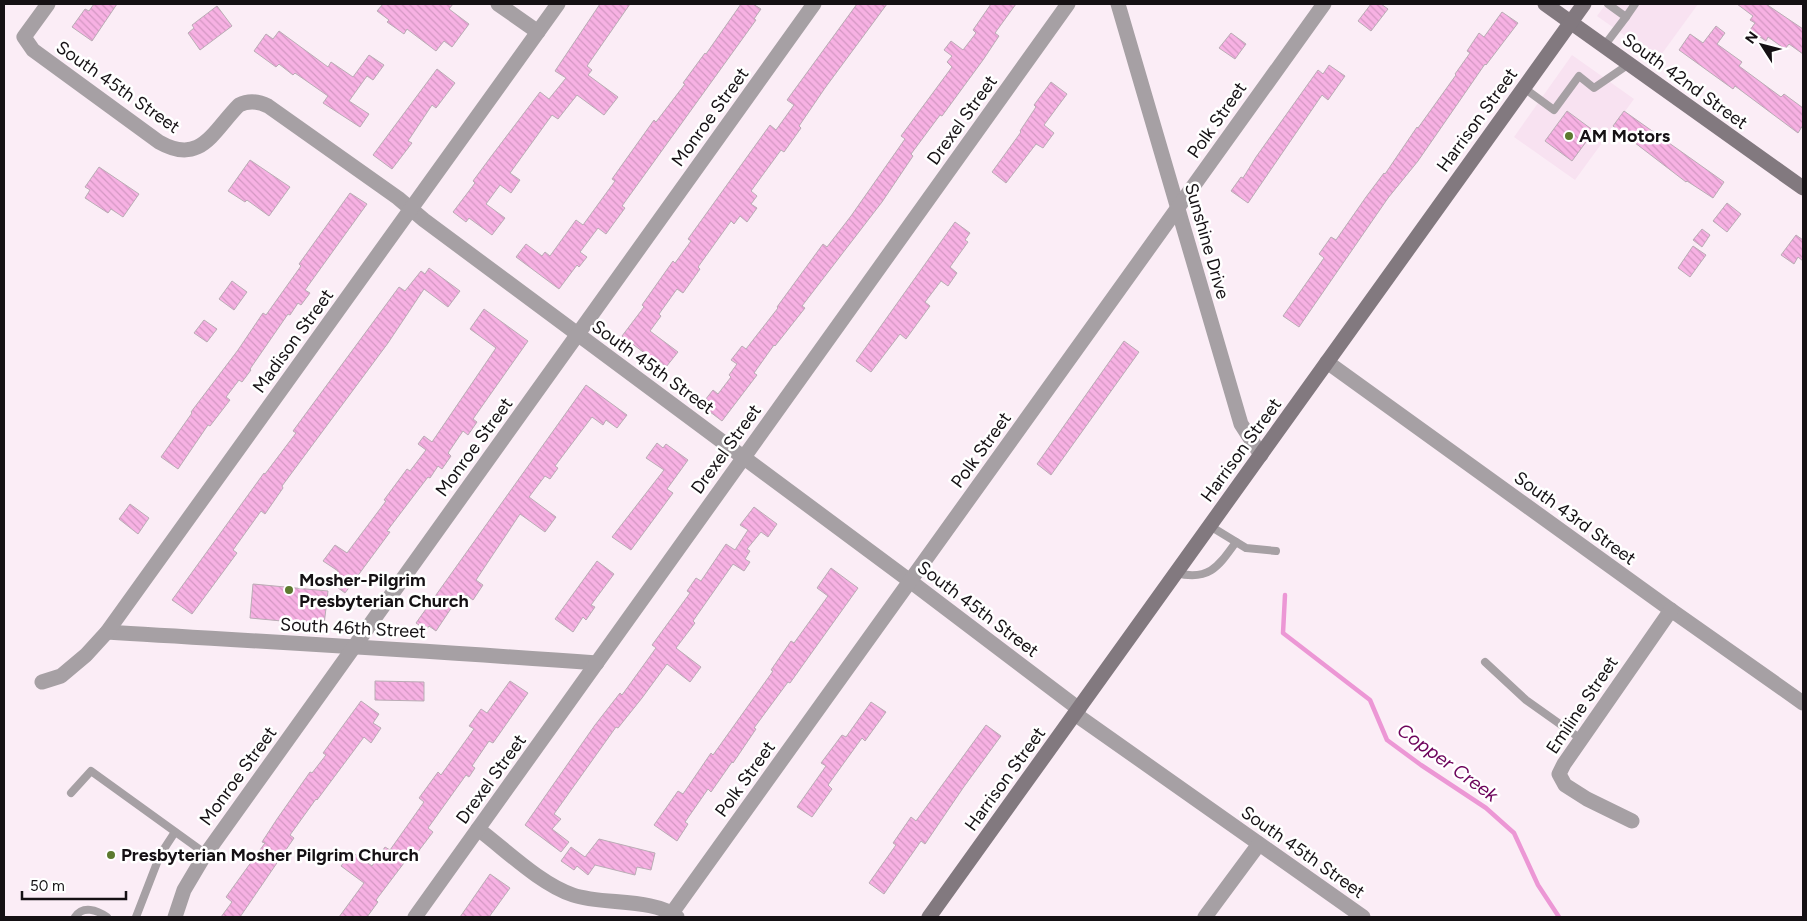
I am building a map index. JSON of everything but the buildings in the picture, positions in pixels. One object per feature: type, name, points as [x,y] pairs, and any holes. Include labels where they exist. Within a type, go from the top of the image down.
[{"type":"main road","name":"South 42nd Street","points":[[1545,4],[1803,188]]},
{"type":"main road","name":"Harrison Street","points":[[929,917],[1584,4]]},
{"type":"street","name":"South 45th Street","points":[[48,4],[24,37],[33,50],[159,142],[167,147],[179,150],[200,147],[209,141],[239,106],[249,102],[259,102],[268,106],[910,580],[1077,712],[1363,917]]},
{"type":"street","points":[[498,4],[538,32]]},
{"type":"street","name":"Madison Street","points":[[42,682],[61,676],[86,655],[107,632],[558,4]]},
{"type":"street","name":"Monroe Street","points":[[175,917],[184,890],[206,854],[814,4]]},
{"type":"street","name":"Drexel Street","points":[[415,917],[1068,4]]},
{"type":"street","name":"Sunshine Drive","points":[[1118,4],[1241,424],[1260,455]]},
{"type":"street","name":"Polk Street","points":[[673,916],[910,580],[1324,4]]},
{"type":"street","name":"South 43rd Street","points":[[1327,362],[1803,703]]},
{"type":"street","name":"Emiline Street","points":[[1632,821],[1587,799],[1565,785],[1559,774],[1581,739],[1671,610]]},
{"type":"street","name":"South 46th Street","points":[[107,632],[597,663]]},
{"type":"street","points":[[478,829],[542,879],[562,892],[584,898],[640,904],[673,916]]},
{"type":"street","points":[[1205,917],[1259,844]]},
{"type":"lane","points":[[1608,4],[1626,17]]},
{"type":"lane","points":[[1604,46],[1635,4]]},
{"type":"lane","points":[[1524,88],[1554,110],[1578,76],[1594,88],[1629,64]]},
{"type":"lane","points":[[1210,526],[1246,548],[1276,551]]},
{"type":"lane","points":[[1176,573],[1196,576],[1215,569],[1236,542]]},
{"type":"lane","points":[[1485,662],[1526,700],[1581,739]]},
{"type":"lane","points":[[71,793],[91,771],[206,854]]},
{"type":"lane","points":[[136,917],[160,855],[175,832]]},
{"type":"lane","points":[[75,917],[78,913],[88,910],[97,910],[107,917]]},
{"type":"shaded area","points":[[1606,4],[1698,4],[1658,59],[1597,16]]},
{"type":"shaded area","points":[[1572,55],[1634,99],[1575,180],[1514,137]]},
{"type":"waterway","name":"Copper Creek","points":[[1285,595],[1283,633],[1370,700],[1387,740],[1486,808],[1514,833],[1538,885],[1559,917]]},
{"type":"place","name":"AM Motors","points":[[1569,136]]},
{"type":"place","name":"Mosher-Pilgrim Presbyterian Church","points":[[289,590]]},
{"type":"place","name":"Presbyterian Mosher Pilgrim Church","points":[[111,855]]}]
